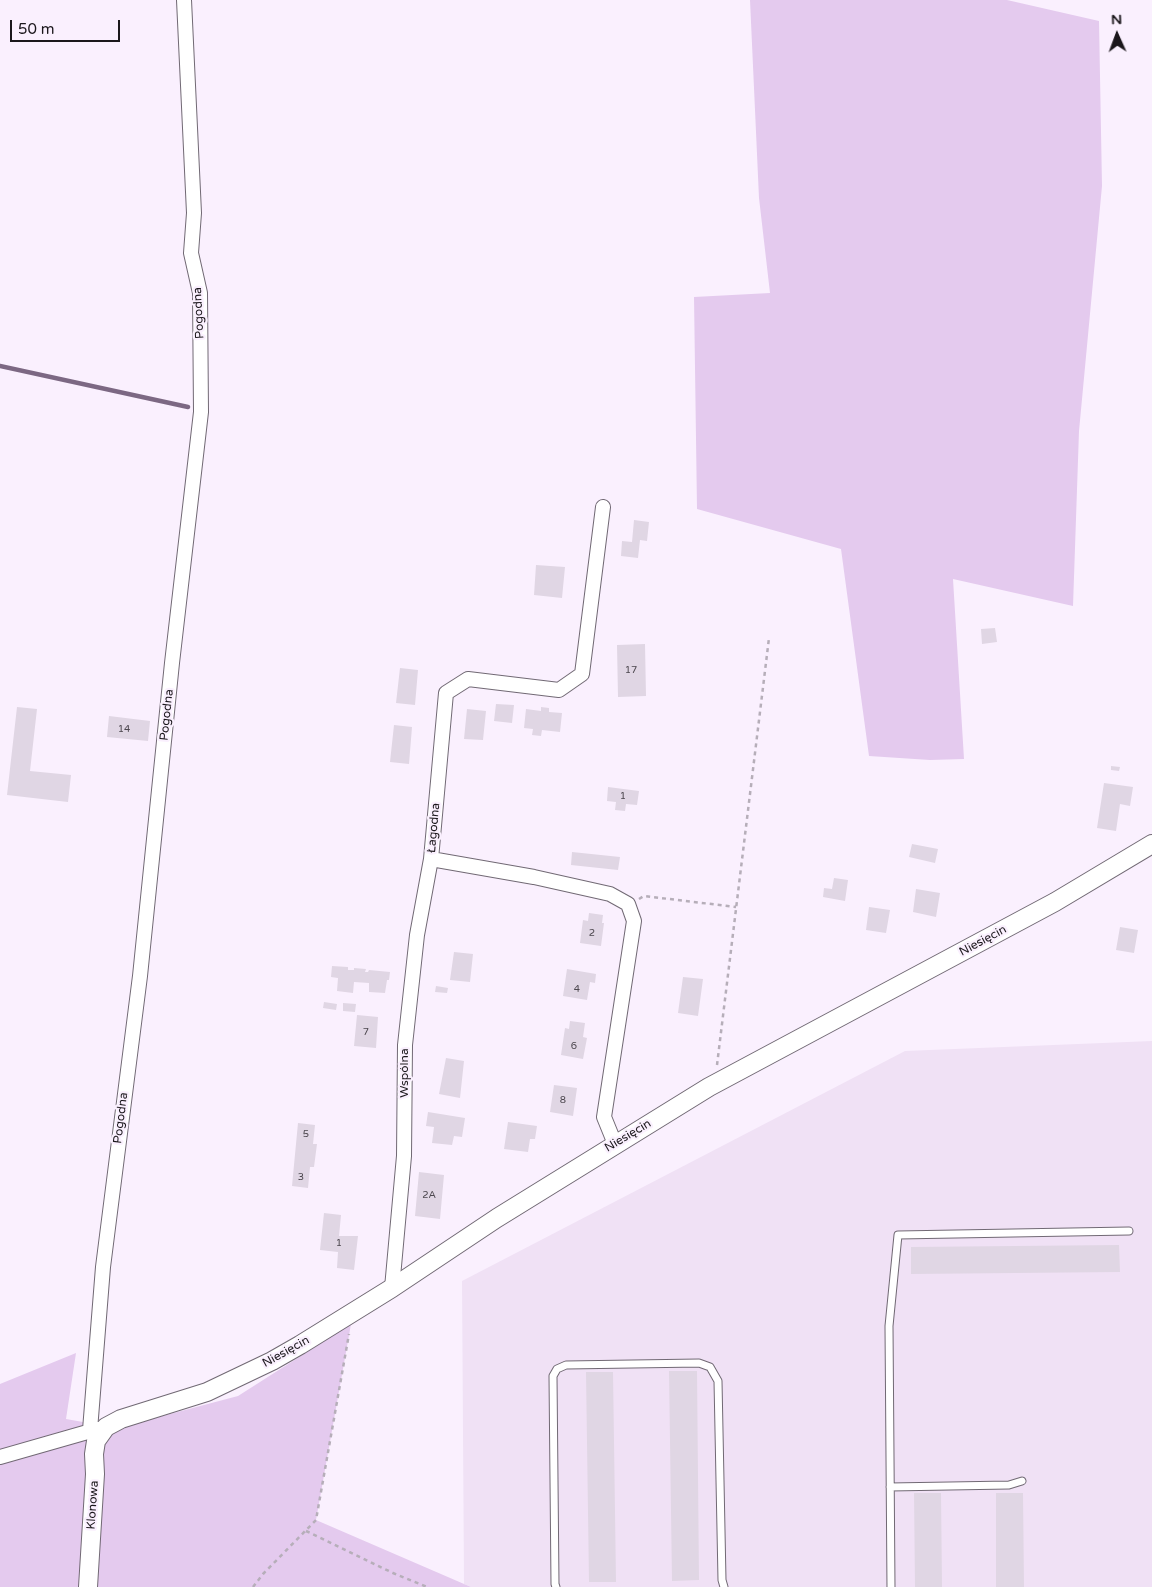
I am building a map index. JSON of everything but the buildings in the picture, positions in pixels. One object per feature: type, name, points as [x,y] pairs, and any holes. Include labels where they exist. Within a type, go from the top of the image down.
[{"type":"street","name":"Pogodna","points":[[98,1429],[103,1267],[140,976],[172,663],[201,412],[200,293],[191,253],[194,212],[184,0]]},
{"type":"street","name":"Łagodna","points":[[603,507],[582,674],[559,690],[468,679],[446,693],[431,859],[534,877],[610,894],[628,904]]},
{"type":"street","name":"Niesięcin","points":[[98,1429],[121,1419],[190,1398],[224,1384],[279,1357],[353,1313],[471,1234],[614,1144],[720,1081],[1056,902],[1152,844]]},
{"type":"street","name":"Wspólna","points":[[392,1288],[404,1156],[405,1045],[417,935],[431,859]]},
{"type":"street","points":[[614,1144],[604,1117],[634,921],[628,904]]},
{"type":"street","points":[[0,1456],[98,1429]]},
{"type":"street","name":"Klonowa","points":[[88,1587],[95,1474],[94,1454],[98,1429]]},
{"type":"lane","points":[[890,1587],[890,1326],[898,1235],[1129,1231]]},
{"type":"lane","points":[[556,1587],[554,1584],[553,1376],[557,1369],[566,1365],[699,1363],[710,1367],[718,1381],[722,1580],[724,1587]]},
{"type":"lane","points":[[890,1487],[1009,1485],[1022,1481]]},
{"type":"path","points":[[720,1081],[717,1066],[769,638]]},
{"type":"path","points":[[628,904],[644,896],[736,906]]},
{"type":"path","points":[[253,1587],[263,1574],[316,1520],[353,1313]]},
{"type":"path","points":[[306,1530],[393,1573],[427,1587]]},
{"type":"shaded area","points":[[750,0],[1007,0],[1099,21],[1102,186],[1079,431],[1073,606],[953,579],[964,759],[930,760],[869,756],[841,549],[697,509],[694,297],[770,293],[759,198]]},
{"type":"shaded area","points":[[1152,1041],[1152,1587],[471,1587],[464,1584],[462,1281],[905,1051]]},
{"type":"shaded area","points":[[351,1324],[316,1520],[471,1587],[0,1587],[0,1384],[76,1353],[66,1419],[117,1428],[238,1396]]},
{"type":"waterway","points":[[0,366],[188,407]]}]
